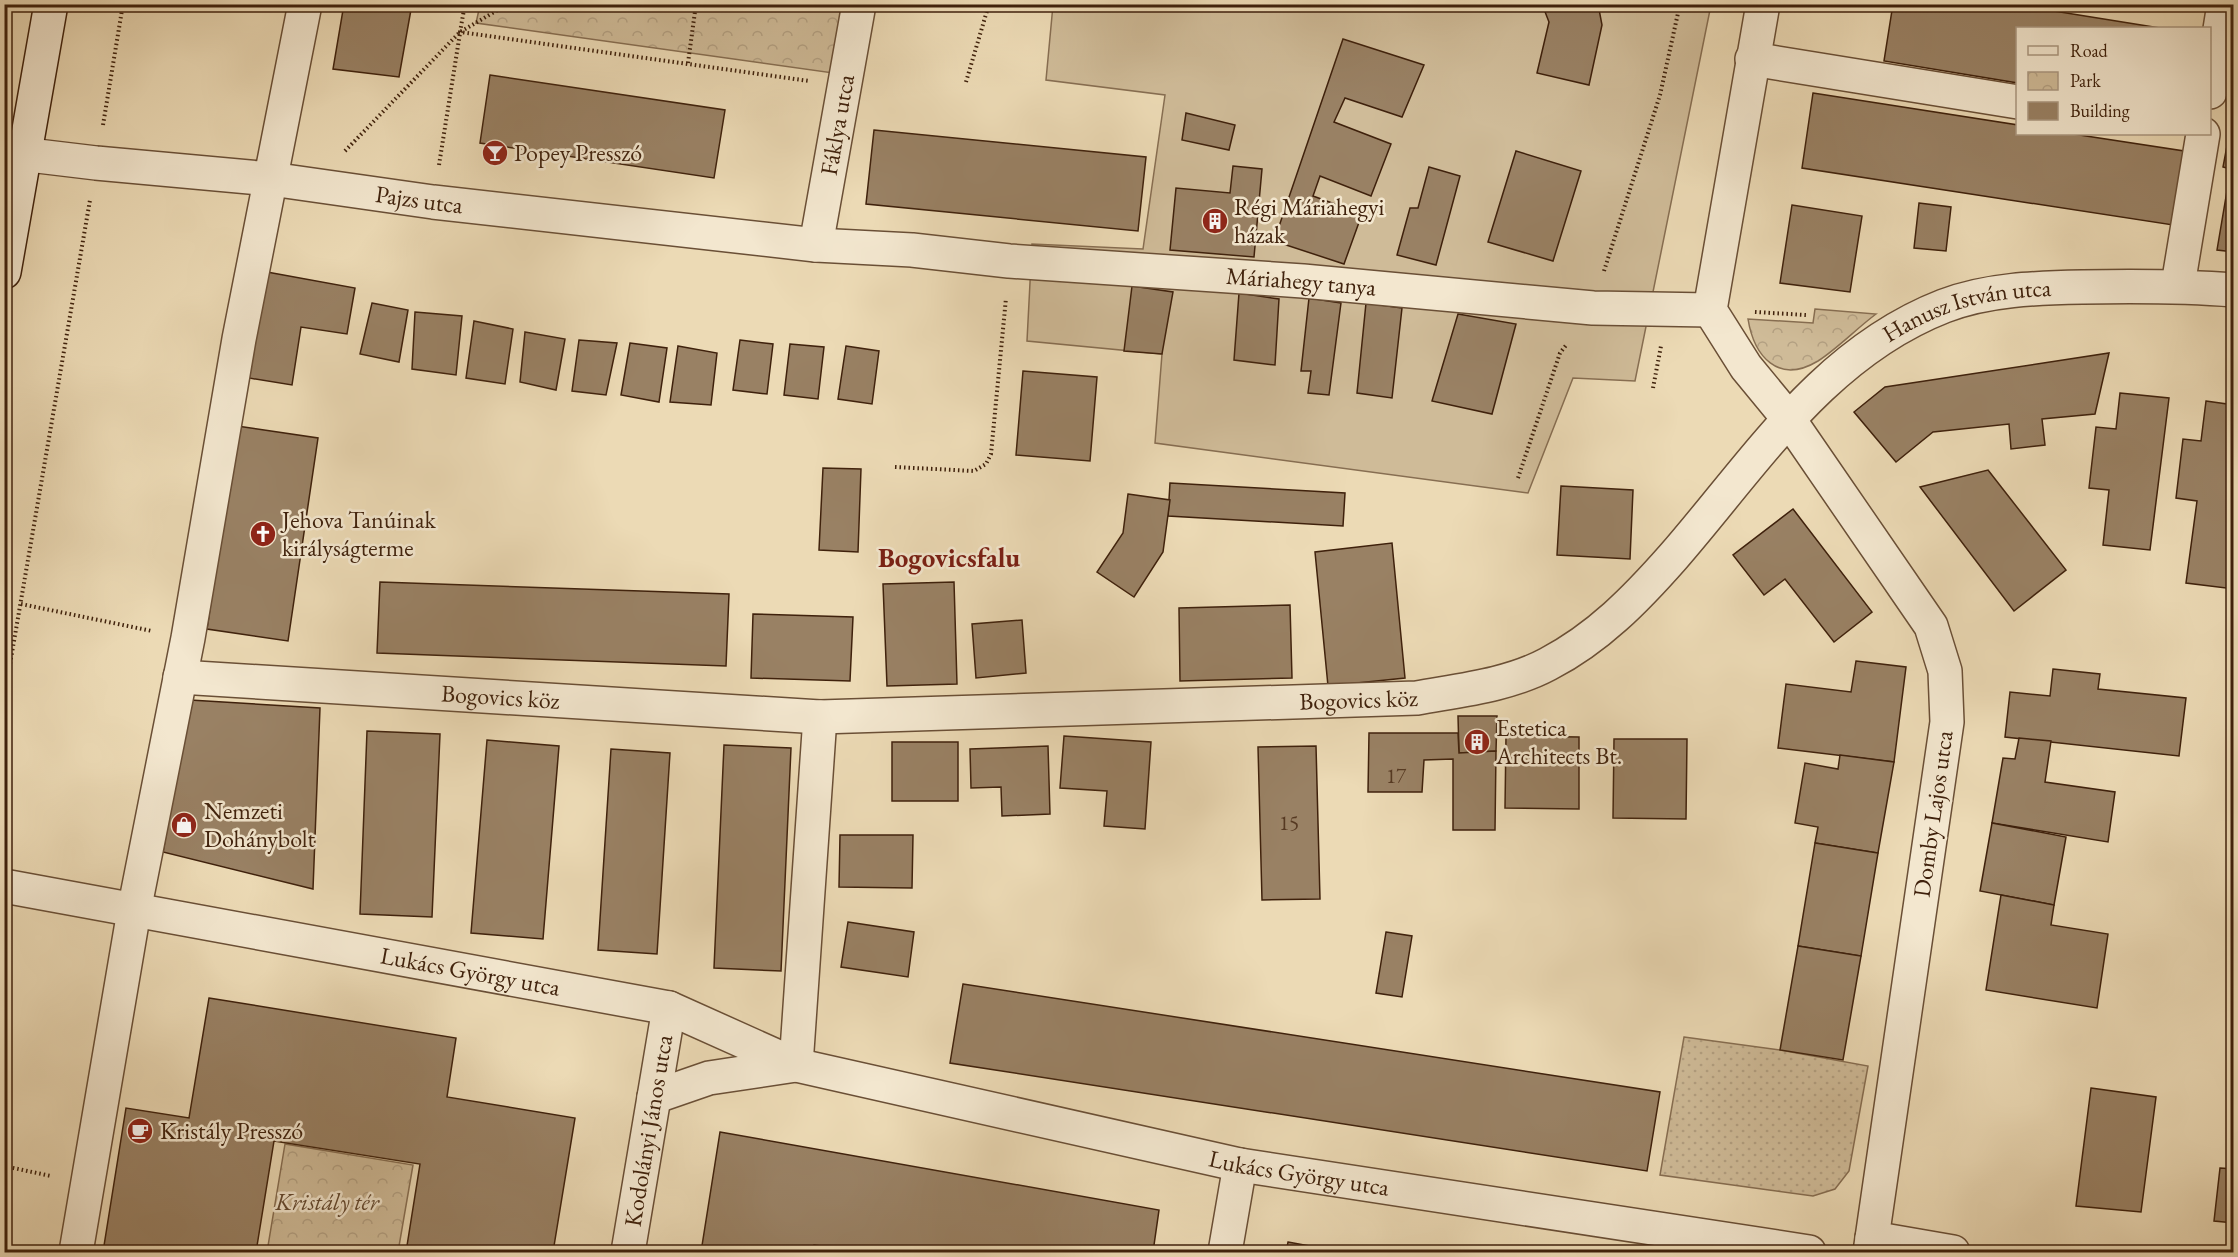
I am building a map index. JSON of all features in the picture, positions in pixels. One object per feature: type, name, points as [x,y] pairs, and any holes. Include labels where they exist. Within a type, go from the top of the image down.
[{"type":"street","points":[[4,272],[14,153],[51,4]]},
{"type":"street","points":[[76,1252],[134,911],[188,638],[239,339],[305,4]]},
{"type":"street","name":"Fáklya utca","points":[[816,245],[859,4]]},
{"type":"street","points":[[1710,310],[1762,4]]},
{"type":"street","points":[[2211,86],[2224,4]]},
{"type":"street","points":[[1752,58],[2016,102]]},
{"type":"street","points":[[2178,285],[2202,135]]},
{"type":"street","name":"Pajzs utca","points":[[14,153],[271,179],[433,202],[816,245]]},
{"type":"street","name":"Máriahegy tanya","points":[[816,245],[912,249],[1009,261],[1303,281],[1593,308],[1710,310]]},
{"type":"street","name":"Hanusz István utca","points":[[1788,418],[1858,354],[1888,333],[1946,305],[2032,288],[2178,285],[2234,290]]},
{"type":"street","name":"Domby Lajos utca","points":[[1710,310],[1746,367],[1788,418],[1931,626],[1945,672],[1947,722],[1871,1245]]},
{"type":"street","name":"Bogovics köz","points":[[180,677],[820,717],[1417,698],[1487,686],[1547,665],[1599,633],[1643,592],[1788,418]]},
{"type":"street","points":[[796,1065],[820,717]]},
{"type":"street","name":"Lukács György utca","points":[[4,886],[669,1008],[796,1065],[1240,1165],[1809,1252]]},
{"type":"street","name":"Kodolányi János utca","points":[[628,1252],[669,1008]]},
{"type":"street","name":"Lukács György utca","points":[[654,1097],[710,1078],[796,1065]]},
{"type":"street","points":[[1225,1252],[1240,1165]]},
{"type":"street","points":[[1871,1245],[1953,1252]]},
{"type":"path","points":[[4,699],[123,4]]},
{"type":"path","points":[[433,202],[465,4]]},
{"type":"path","points":[[313,184],[460,32],[508,4]]},
{"type":"path","points":[[688,63],[696,4]]},
{"type":"path","points":[[966,82],[989,4]]},
{"type":"path","points":[[1518,478],[1560,353],[1593,308],[1660,95],[1680,4]]},
{"type":"path","points":[[460,32],[844,86]]},
{"type":"path","points":[[895,467],[974,471],[986,464],[991,454],[1009,261]]},
{"type":"path","points":[[21,604],[188,638]]},
{"type":"path","points":[[4,1166],[88,1184]]},
{"type":"green space","points":[[480,5],[844,5],[833,73],[476,23]]},
{"type":"green space","points":[[1053,5],[1711,5],[1635,381],[1573,378],[1528,493],[1155,443],[1162,354],[1027,341],[1032,244],[1143,249],[1165,95],[1046,80]]},
{"type":"green space","points":[[1815,309],[1876,314],[1825,356],[1804,368],[1791,370],[1770,363],[1756,345],[1748,319],[1813,323]]},
{"type":"green space","points":[[1684,1037],[1780,1050],[1868,1066],[1849,1171],[1835,1189],[1813,1196],[1660,1175]]},
{"type":"green space","name":"Kristály tér","points":[[285,1144],[413,1165],[398,1252],[267,1252]]},
{"type":"building","points":[[344,4],[412,4],[399,77],[333,69]]},
{"type":"building","points":[[1542,4],[1598,4],[1602,25],[1589,85],[1537,73],[1549,22]]},
{"type":"building","points":[[1893,4],[2010,4],[2154,27],[2016,27],[2016,83],[1884,61]]},
{"type":"building","points":[[1343,39],[1424,65],[1402,117],[1345,98],[1334,122],[1391,144],[1371,196],[1320,176],[1313,196],[1362,214],[1344,264],[1274,241]]},
{"type":"building","points":[[490,75],[725,110],[714,178],[480,143]]},
{"type":"building","points":[[1813,93],[2016,125],[2016,135],[2080,135],[2184,151],[2173,225],[1802,168]]},
{"type":"building","name":"Régi Máriahegyi házak","points":[[1186,113],[1235,125],[1229,150],[1182,140]]},
{"type":"building","points":[[874,130],[1146,157],[1138,231],[866,204]]},
{"type":"building","points":[[2230,130],[2234,131],[2234,170],[2223,167]]},
{"type":"building","points":[[1516,151],[1581,171],[1553,261],[1488,242]]},
{"type":"building","name":"Régi Máriahegyi házak","points":[[1233,166],[1262,169],[1254,257],[1170,250],[1176,188],[1230,193]]},
{"type":"building","name":"Régi Máriahegyi házak","points":[[1429,167],[1460,176],[1436,265],[1397,255],[1410,208],[1418,208]]},
{"type":"building","points":[[2229,179],[2234,180],[2234,252],[2217,250]]},
{"type":"building","points":[[1919,203],[1951,207],[1946,251],[1914,248]]},
{"type":"building","points":[[1792,205],[1862,216],[1850,292],[1780,283]]},
{"type":"building","points":[[267,272],[355,288],[347,334],[301,327],[292,385],[249,378]]},
{"type":"building","points":[[1132,286],[1173,292],[1162,354],[1124,351]]},
{"type":"building","name":"Régi Máriahegyi házak","points":[[1239,293],[1279,299],[1275,365],[1234,360]]},
{"type":"building","name":"Régi Máriahegyi házak","points":[[1309,298],[1341,303],[1329,395],[1308,393],[1311,371],[1301,371]]},
{"type":"building","points":[[372,303],[408,310],[399,362],[360,354]]},
{"type":"building","name":"Régi Máriahegyi házak","points":[[1366,303],[1402,308],[1392,398],[1357,393]]},
{"type":"building","points":[[415,312],[462,316],[456,375],[412,369]]},
{"type":"building","points":[[1458,314],[1516,324],[1492,414],[1432,401]]},
{"type":"building","points":[[474,321],[513,329],[505,384],[466,378]]},
{"type":"building","points":[[525,332],[565,339],[556,390],[520,382]]},
{"type":"building","points":[[579,340],[617,343],[606,395],[572,391]]},
{"type":"building","points":[[740,340],[773,344],[767,394],[733,390]]},
{"type":"building","points":[[630,343],[667,348],[659,402],[621,395]]},
{"type":"building","points":[[790,344],[824,347],[818,399],[784,395]]},
{"type":"building","points":[[678,346],[717,353],[711,405],[670,402]]},
{"type":"building","points":[[846,346],[879,351],[872,404],[838,399]]},
{"type":"building","points":[[2109,353],[2095,414],[2042,419],[2045,445],[2011,449],[2009,424],[1933,432],[1896,462],[1854,412],[1885,387]]},
{"type":"building","points":[[1023,371],[1097,377],[1090,461],[1016,455]]},
{"type":"building","points":[[2120,393],[2169,398],[2150,550],[2103,545],[2109,490],[2089,488],[2096,427],[2116,429]]},
{"type":"building","points":[[2206,401],[2234,405],[2234,589],[2186,583],[2197,501],[2176,498],[2183,439],[2201,441]]},
{"type":"building","name":"Jehova Tanúinak királyságterme","points":[[237,426],[318,438],[288,641],[207,629]]},
{"type":"building","points":[[823,468],[861,469],[858,552],[819,550]]},
{"type":"building","points":[[1988,470],[2066,570],[2014,611],[1920,487]]},
{"type":"building","points":[[1170,483],[1345,493],[1343,526],[1168,516]]},
{"type":"building","points":[[1561,486],[1633,490],[1630,559],[1557,555]]},
{"type":"building","points":[[1128,494],[1170,500],[1163,552],[1134,597],[1097,572],[1123,533]]},
{"type":"building","points":[[1793,509],[1872,612],[1834,642],[1785,579],[1764,595],[1733,555]]},
{"type":"building","points":[[1392,543],[1405,678],[1328,686],[1315,552]]},
{"type":"building","points":[[380,582],[729,594],[726,666],[377,653]]},
{"type":"building","points":[[954,582],[957,684],[887,686],[883,584]]},
{"type":"building","points":[[1290,605],[1292,678],[1180,681],[1179,608]]},
{"type":"building","points":[[753,614],[853,617],[850,681],[751,678]]},
{"type":"building","points":[[1022,620],[1026,673],[976,678],[972,624]]},
{"type":"building","points":[[1856,661],[1906,667],[1894,762],[1778,748],[1786,684],[1851,692]]},
{"type":"building","points":[[2053,669],[2100,674],[2098,689],[2186,698],[2179,756],[2005,737],[2010,692],[2050,696]]},
{"type":"building","points":[[190,700],[320,708],[313,889],[163,852]]},
{"type":"building","name":"Estetica Architects Bt.","points":[[1458,716],[1497,716],[1496,751],[1459,753]]},
{"type":"building","points":[[367,731],[440,734],[432,917],[360,914]]},
{"type":"building","points":[[1369,733],[1458,733],[1459,753],[1496,751],[1495,830],[1453,830],[1453,759],[1424,760],[1422,792],[1368,792]]},
{"type":"building","points":[[1064,736],[1151,742],[1145,829],[1104,826],[1107,791],[1060,788]]},
{"type":"building","points":[[1506,736],[1579,737],[1579,809],[1505,808]]},
{"type":"building","points":[[2019,738],[2051,741],[2045,782],[2115,792],[2108,842],[1992,823],[2003,758],[2015,759]]},
{"type":"building","points":[[1614,739],[1687,739],[1686,819],[1613,818]]},
{"type":"building","points":[[487,740],[559,746],[543,939],[471,933]]},
{"type":"building","points":[[892,742],[958,742],[958,801],[892,801]]},
{"type":"building","points":[[724,745],[791,748],[781,971],[714,968]]},
{"type":"building","points":[[1048,746],[1050,814],[1002,816],[1001,787],[971,788],[970,749]]},
{"type":"building","points":[[1316,746],[1320,899],[1262,900],[1258,747]]},
{"type":"building","points":[[611,749],[670,753],[657,954],[598,950]]},
{"type":"building","points":[[1840,755],[1894,762],[1878,853],[1815,843],[1818,827],[1795,823],[1805,763],[1838,769]]},
{"type":"building","points":[[1992,823],[2066,837],[2054,905],[1980,891]]},
{"type":"building","points":[[840,835],[913,835],[912,888],[839,887]]},
{"type":"building","points":[[1815,843],[1878,853],[1861,956],[1798,946]]},
{"type":"building","points":[[2001,895],[2054,905],[2051,925],[2108,934],[2097,1008],[1986,990]]},
{"type":"building","points":[[848,922],[914,932],[908,977],[841,967]]},
{"type":"building","points":[[1386,932],[1412,936],[1402,997],[1376,993]]},
{"type":"building","points":[[1798,946],[1861,956],[1843,1060],[1780,1050]]},
{"type":"building","points":[[963,984],[1660,1092],[1647,1171],[950,1063]]},
{"type":"building","points":[[209,998],[456,1038],[447,1097],[575,1118],[553,1252],[406,1252],[420,1164],[274,1141],[256,1252],[103,1252],[126,1108],[189,1118]]},
{"type":"building","points":[[2091,1088],[2156,1097],[2141,1212],[2076,1206]]},
{"type":"building","points":[[720,1132],[1159,1210],[1153,1252],[870,1252],[814,1245],[813,1252],[701,1252]]},
{"type":"building","points":[[2220,1168],[2234,1169],[2234,1223],[2214,1221]]},
{"type":"building","points":[[1288,1242],[1342,1252],[1286,1252]]},
{"type":"place","name":"Popey Presszó","points":[[495,153]]},
{"type":"place","name":"Régi Máriahegyi házak","points":[[1215,221]]},
{"type":"place","name":"Jehova Tanúinak királyságterme","points":[[263,534]]},
{"type":"place","name":"Estetica Architects Bt.","points":[[1477,742]]},
{"type":"place","name":"Nemzeti Dohánybolt","points":[[184,825]]},
{"type":"place","name":"Kristály Presszó","points":[[140,1131]]},
{"type":"district","name":"Bogovicsfalu","points":[[949,558]]}]
